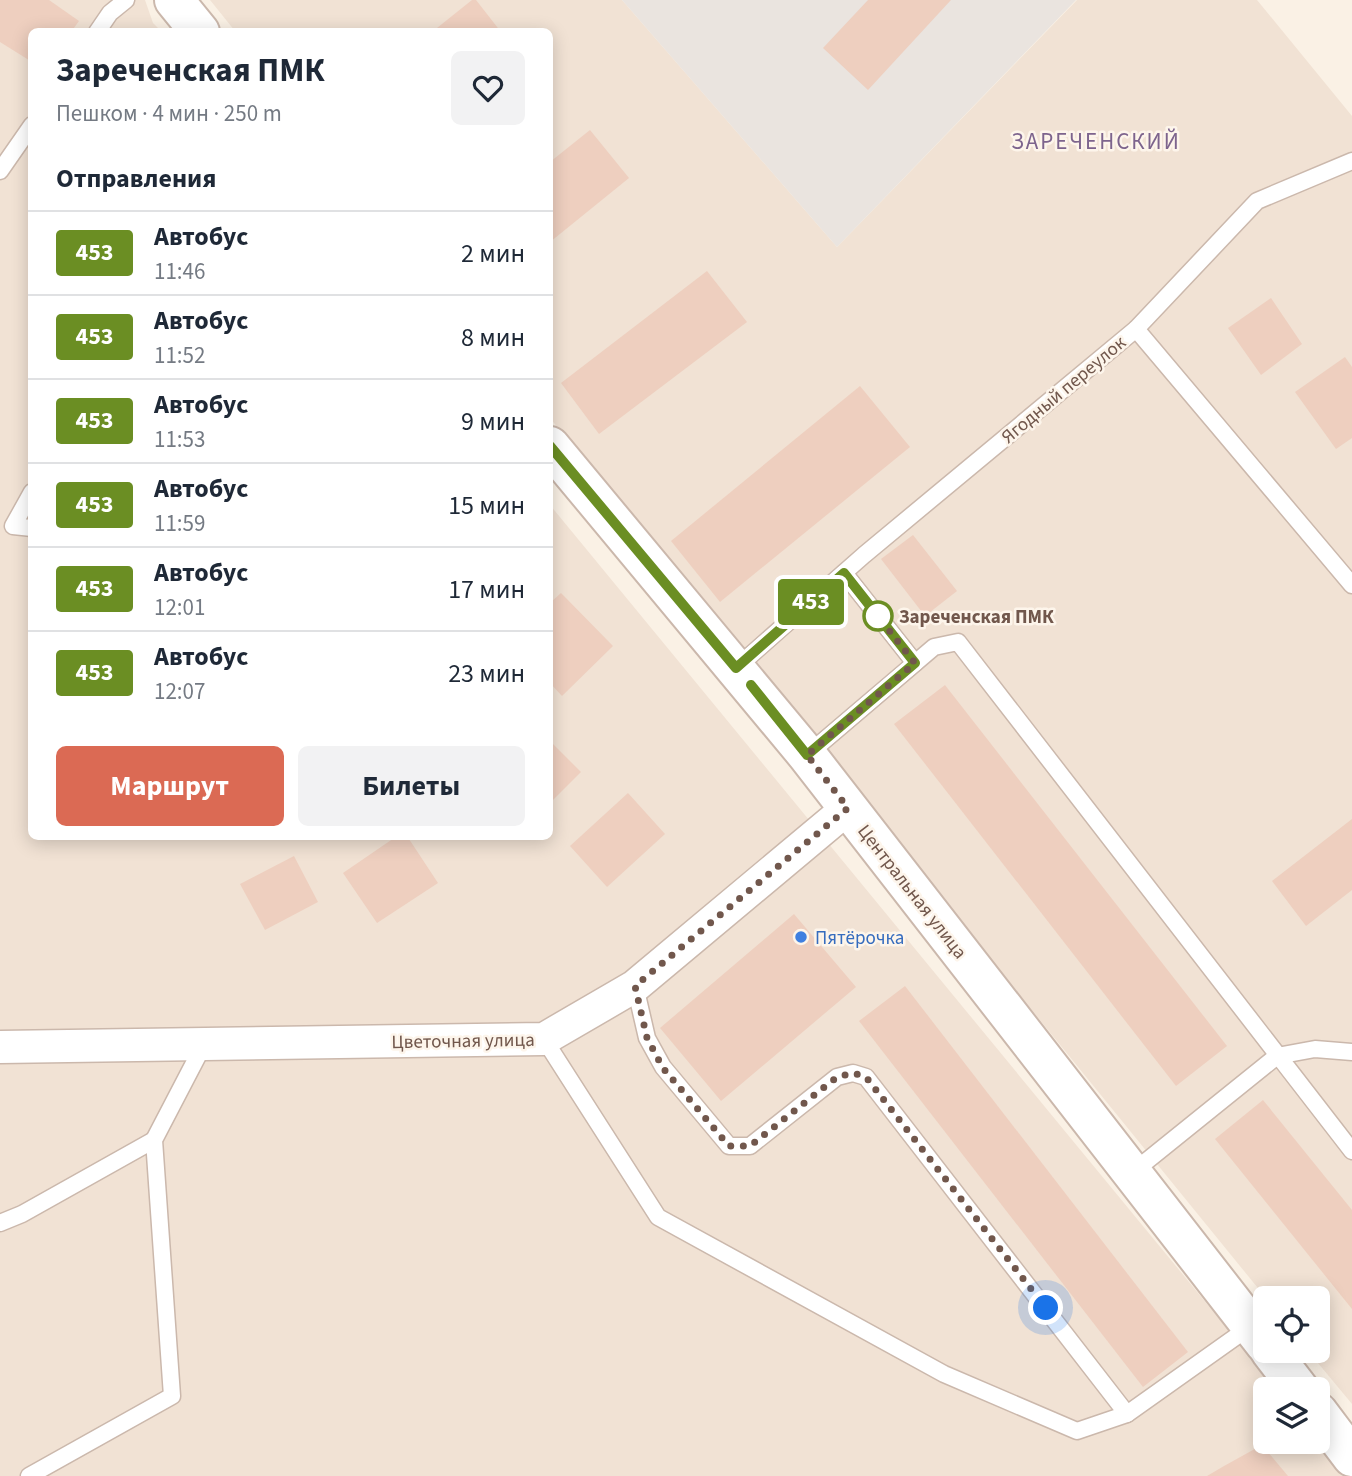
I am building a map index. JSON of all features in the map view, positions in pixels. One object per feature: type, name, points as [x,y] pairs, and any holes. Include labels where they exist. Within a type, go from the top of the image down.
[{"type":"street","points":[[174,0],[197,28]]},
{"type":"street","name":"Центральная улица","points":[[553,450],[807,755],[1253,1328]]},
{"type":"street","name":"Цветочная улица","points":[[0,1047],[544,1039],[635,986],[848,808]]},
{"type":"street","name":"Центральная улица","points":[[1279,1363],[1290,1377]]},
{"type":"street","points":[[1330,1428],[1352,1457]]},
{"type":"lane","points":[[99,28],[110,13],[126,0]]},
{"type":"lane","points":[[0,171],[28,131]]},
{"type":"lane","points":[[1136,329],[1257,201],[1352,161]]},
{"type":"lane","name":"Ягодный переулок","points":[[736,668],[844,573],[1136,329],[1352,585]]},
{"type":"lane","points":[[28,497],[7,524],[28,527]]},
{"type":"lane","points":[[844,573],[915,663]]},
{"type":"lane","points":[[807,755],[934,647],[958,642],[1261,1030],[1352,1151]]},
{"type":"lane","points":[[635,986],[647,1038],[663,1068],[729,1146],[750,1146],[837,1077],[853,1073],[866,1077],[1127,1414]]},
{"type":"lane","points":[[544,1039],[658,1217],[944,1374],[1077,1432],[1127,1414],[1253,1345]]},
{"type":"lane","points":[[29,1476],[172,1396],[154,1140],[204,1044]]},
{"type":"lane","points":[[1133,1172],[1278,1056],[1315,1049],[1352,1052]]},
{"type":"lane","points":[[0,1223],[22,1214],[154,1140]]},
{"type":"shaded area","points":[[0,0],[145,0],[153,23],[158,28],[28,28],[28,840],[553,840],[553,509],[1267,1377],[1253,1377],[1253,1454],[1330,1454],[1348,1476],[0,1476]]},
{"type":"shaded area","points":[[210,0],[622,0],[837,247],[1077,0],[1257,0],[1352,116],[1352,1404],[1318,1363],[1330,1363],[1330,1286],[1256,1286],[553,422],[553,28],[233,28]]},
{"type":"shaded area","points":[[622,0],[1076,0],[837,247]]},
{"type":"building","points":[[0,0],[49,0],[79,21],[74,28],[28,28],[28,60],[0,42]]},
{"type":"building","points":[[472,0],[476,0],[498,28],[437,28]]},
{"type":"building","points":[[868,0],[951,0],[868,90],[823,48]]},
{"type":"building","points":[[590,130],[629,178],[553,240],[553,160]]},
{"type":"building","points":[[707,271],[747,322],[599,434],[561,383]]},
{"type":"building","points":[[1271,298],[1302,344],[1261,375],[1228,328]]},
{"type":"building","points":[[1345,357],[1352,367],[1352,438],[1336,449],[1295,392]]},
{"type":"building","points":[[860,386],[910,447],[720,602],[671,541]]},
{"type":"building","points":[[913,535],[957,591],[925,616],[881,559]]},
{"type":"building","points":[[561,593],[613,646],[562,696],[553,686],[553,600]]},
{"type":"building","points":[[945,685],[1227,1046],[1176,1086],[894,724]]},
{"type":"building","points":[[553,744],[581,772],[553,800]]},
{"type":"building","points":[[628,793],[665,834],[607,887],[570,846]]},
{"type":"building","points":[[1352,819],[1352,890],[1306,926],[1272,881]]},
{"type":"building","points":[[391,840],[410,840],[438,883],[377,923],[343,873]]},
{"type":"building","points":[[294,856],[318,902],[265,930],[240,884]]},
{"type":"building","points":[[794,914],[856,987],[721,1101],[660,1028]]},
{"type":"building","points":[[905,986],[1188,1352],[1143,1387],[859,1021]]},
{"type":"building","points":[[1263,1100],[1352,1210],[1352,1309],[1215,1139]]},
{"type":"building","points":[[1253,1450],[1253,1454],[1270,1454],[1288,1476],[1207,1476]]},
{"type":"bus line","name":"453","points":[[553,450],[736,668],[844,573],[915,663],[807,755],[751,685]]},
{"type":"place","name":"Зареченская ПМК","points":[[878,616]]},
{"type":"place","name":"Пятёрочка","points":[[801,937]]},
{"type":"district","name":"ЗАРЕЧЕНСКИЙ","points":[[1096,141]]},
{"type":"route","points":[[878,616],[872,609],[915,663],[807,755],[848,808],[635,986],[647,1038],[663,1068],[729,1146],[739,1149],[750,1146],[837,1077],[853,1073],[866,1077],[1046,1308]]}]
